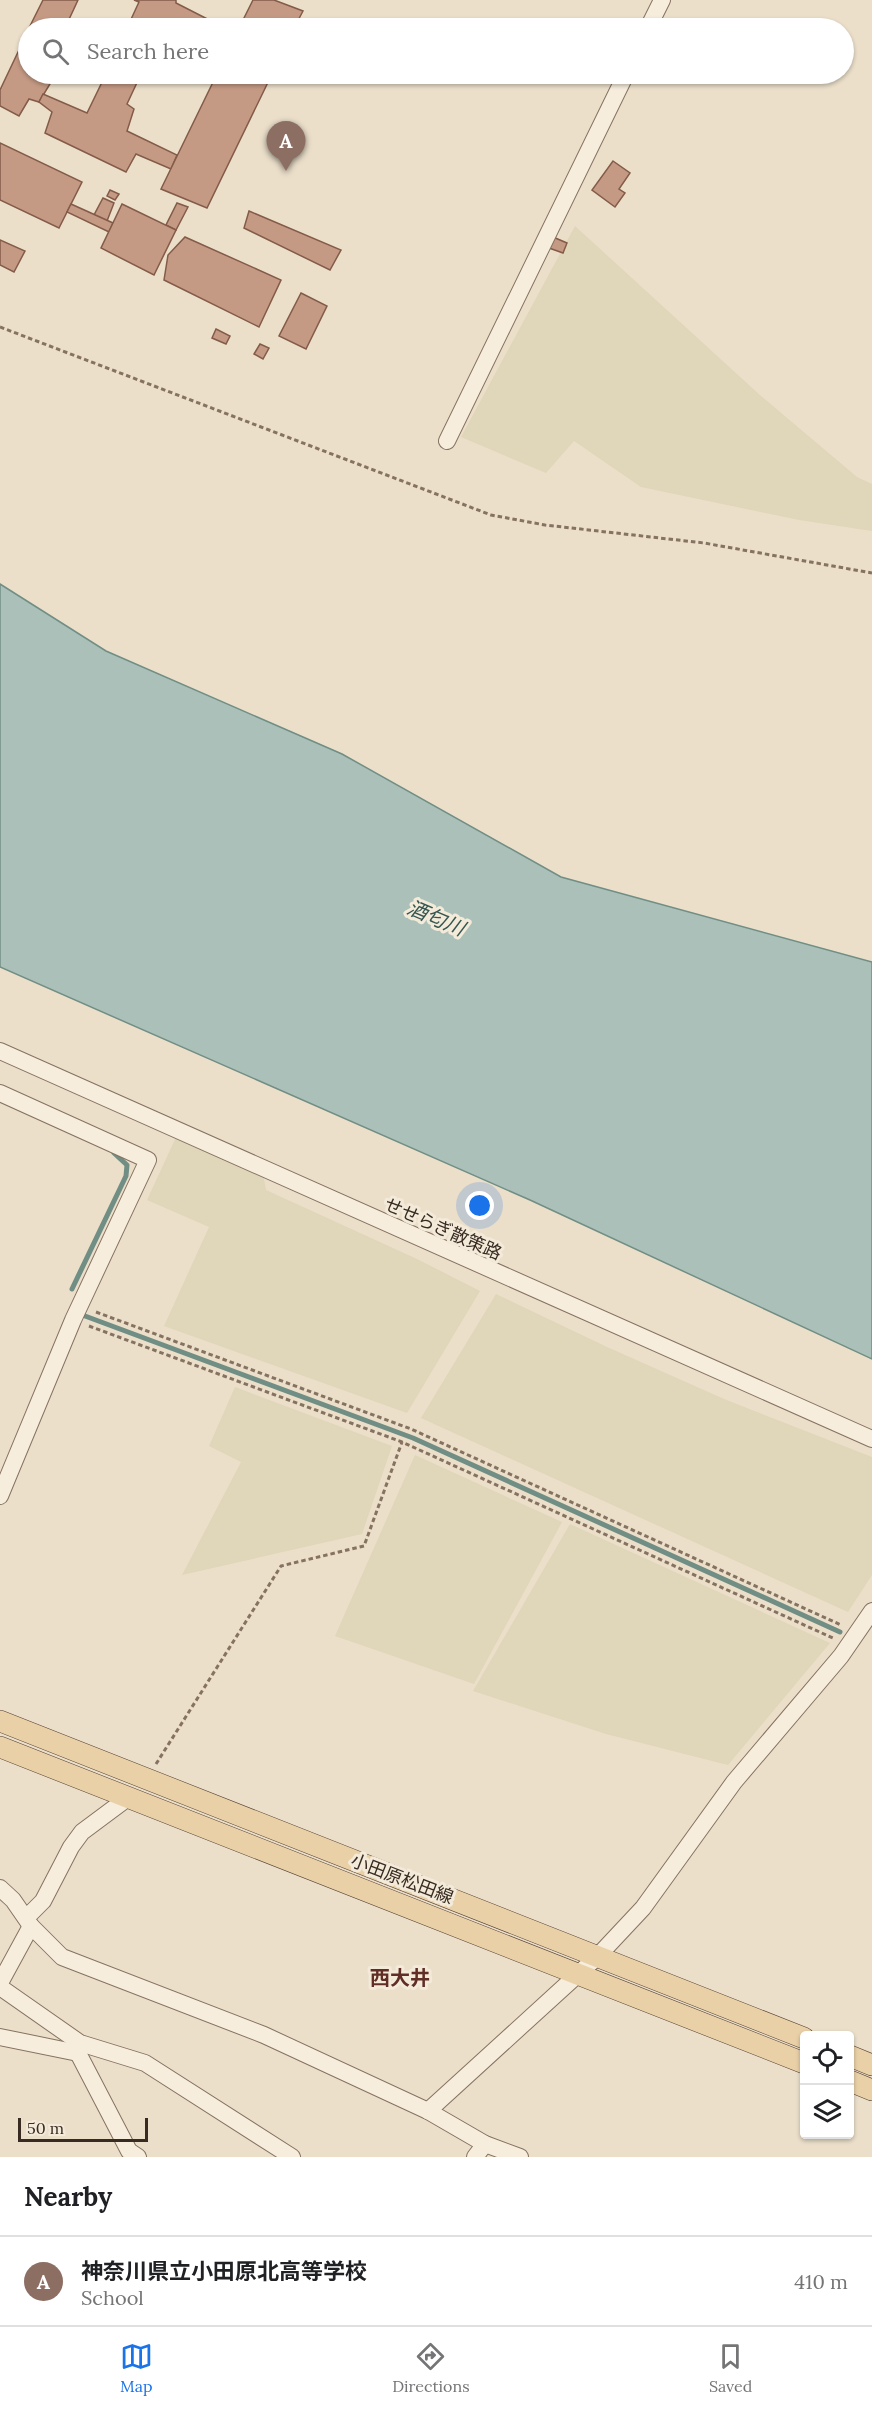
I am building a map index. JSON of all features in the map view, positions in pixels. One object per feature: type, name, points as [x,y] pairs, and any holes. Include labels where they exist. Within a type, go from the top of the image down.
[{"type":"main road","name":"小田原松田線","points":[[0,1721],[800,2036]]},
{"type":"main road","name":"小田原松田線","points":[[0,1747],[800,2061]]},
{"type":"main road","points":[[854,2058],[872,2064]]},
{"type":"main road","points":[[854,2083],[872,2090]]},
{"type":"street","points":[[653,18],[662,0]]},
{"type":"street","points":[[447,441],[621,84]]},
{"type":"street","name":"せせらぎ散策路","points":[[0,1051],[476,1265],[872,1439]]},
{"type":"street","points":[[0,1093],[148,1160],[77,1313],[0,1496]]},
{"type":"street","points":[[428,2111],[598,1956],[643,1908],[734,1782],[853,1639],[872,1611]]},
{"type":"street","points":[[129,1797],[82,1832],[71,1847],[43,1901],[28,1922],[0,1985],[79,2048],[129,2151],[138,2157]]},
{"type":"street","points":[[0,1888],[14,1900],[28,1922],[62,1957],[264,2035],[428,2111],[480,2150],[520,2157]]},
{"type":"street","points":[[0,2037],[79,2048],[145,2063],[292,2157]]},
{"type":"path","points":[[0,327],[491,514],[545,525],[704,543],[872,573]]},
{"type":"path","points":[[77,1313],[402,1442],[853,1639]]},
{"type":"path","points":[[77,1313],[411,1429],[853,1639]]},
{"type":"path","points":[[147,1778],[281,1566],[364,1546],[402,1442]]},
{"type":"shaded area","points":[[575,226],[761,396],[857,477],[872,484],[872,531],[799,520],[641,487],[574,441],[546,473],[461,437]]},
{"type":"shaded area","points":[[177,1135],[263,1174],[266,1190],[417,1259],[480,1291],[407,1413],[164,1326],[209,1227],[147,1200]]},
{"type":"shaded area","points":[[496,1294],[724,1399],[872,1457],[872,1575],[848,1612],[421,1418]]},
{"type":"shaded area","points":[[235,1387],[392,1446],[362,1534],[182,1575],[241,1462],[209,1446]]},
{"type":"shaded area","points":[[415,1455],[562,1522],[474,1684],[335,1636]]},
{"type":"shaded area","points":[[570,1524],[830,1643],[728,1765],[606,1734],[473,1691]]},
{"type":"water","name":"酒匂川","points":[[0,584],[106,651],[342,754],[561,877],[872,962],[872,1359],[530,1200],[0,967]]},
{"type":"building","points":[[43,0],[78,0],[70,18],[34,18]]},
{"type":"building","points":[[134,0],[176,0],[176,3],[205,18],[132,18],[139,2]]},
{"type":"building","points":[[253,0],[274,0],[303,11],[299,18],[244,18]]},
{"type":"building","points":[[18,52],[18,84],[50,84],[39,102],[29,99],[19,116],[0,106],[0,90]]},
{"type":"building","points":[[101,84],[136,84],[127,104],[134,109],[127,131],[177,155],[171,169],[136,154],[126,172],[45,133],[52,112],[39,102],[43,94],[87,113]]},
{"type":"building","points":[[212,84],[267,84],[207,208],[161,189]]},
{"type":"building","points":[[0,143],[82,182],[59,228],[0,200]]},
{"type":"building","points":[[613,161],[630,173],[619,189],[625,193],[615,207],[592,190]]},
{"type":"building","points":[[110,190],[119,194],[115,200],[107,196]]},
{"type":"building","points":[[103,198],[114,203],[107,221],[94,215]]},
{"type":"building","points":[[177,203],[188,207],[176,230],[166,225]]},
{"type":"building","points":[[71,204],[113,223],[109,232],[67,212]]},
{"type":"building","points":[[122,204],[176,230],[154,275],[101,248]]},
{"type":"building","points":[[249,211],[341,250],[330,270],[244,228]]},
{"type":"building","points":[[185,237],[281,280],[259,327],[164,280],[168,255]]},
{"type":"building","points":[[553,237],[567,243],[563,253],[549,248]]},
{"type":"building","points":[[0,240],[25,251],[14,272],[0,265]]},
{"type":"building","points":[[301,293],[327,306],[306,349],[279,336]]},
{"type":"building","points":[[216,329],[230,336],[226,344],[212,338]]},
{"type":"building","points":[[260,344],[269,348],[263,359],[254,354]]},
{"type":"waterway","points":[[72,1289],[126,1176],[127,1165],[114,1153]]},
{"type":"waterway","points":[[85,1316],[413,1438],[840,1632]]},
{"type":"place","name":"神奈川県立小田原北高等学校","points":[[286,171]]},
{"type":"district","name":"西大井","points":[[400,1978]]}]
